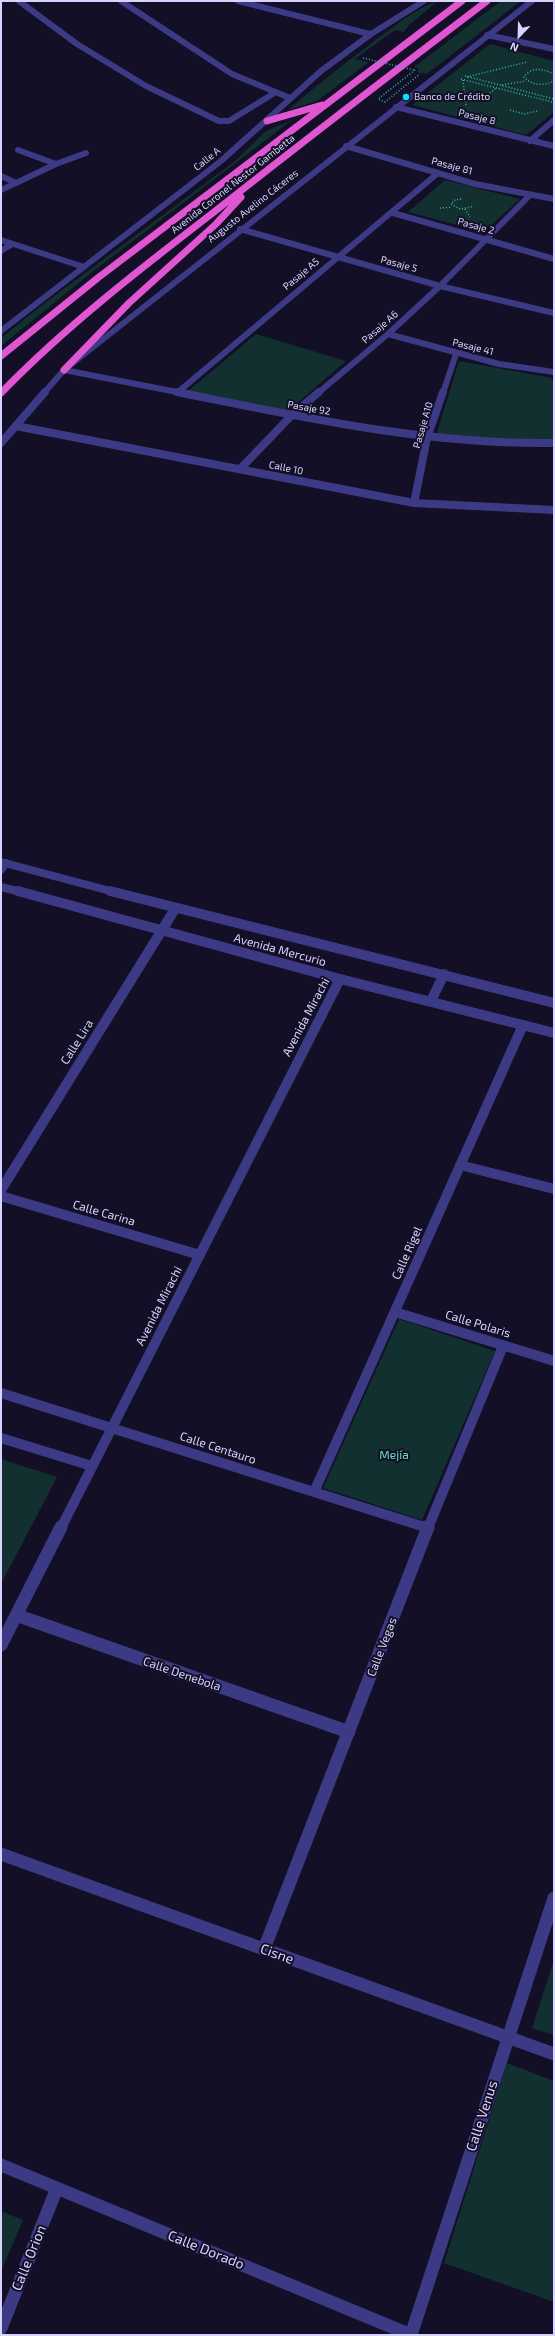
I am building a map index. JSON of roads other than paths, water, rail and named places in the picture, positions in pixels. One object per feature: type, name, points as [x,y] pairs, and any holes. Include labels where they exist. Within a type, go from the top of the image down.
[{"type":"highway","name":"Avenida Coronel Nestor Gambetta","points":[[1,356],[98,277],[462,1]]},
{"type":"highway","name":"Avenida Coronel Nestor Gambetta","points":[[1,393],[42,352],[131,277],[350,104],[487,1]]},
{"type":"highway","points":[[267,121],[329,103]]},
{"type":"highway","points":[[64,370],[127,304],[171,262],[226,216],[252,182]]},
{"type":"street","points":[[19,1],[77,44],[146,86],[219,121],[229,121],[276,92]]},
{"type":"street","points":[[120,1],[232,74],[290,98]]},
{"type":"street","points":[[238,1],[370,34]]},
{"type":"street","name":"Calle A","points":[[1,331],[28,308],[140,226],[267,121],[290,98],[370,34],[424,1]]},
{"type":"street","name":"Augusto Avelino Cáceres","points":[[1,443],[64,370],[240,229],[532,1]]},
{"type":"street","points":[[487,35],[554,49]]},
{"type":"street","name":"Pasaje 8","points":[[396,107],[554,146]]},
{"type":"street","points":[[530,141],[554,120]]},
{"type":"street","name":"Pasaje 81","points":[[346,146],[438,173],[529,196],[554,199]]},
{"type":"street","points":[[18,150],[56,164]]},
{"type":"street","points":[[1,190],[56,164],[86,153]]},
{"type":"street","name":"Pasaje A5","points":[[178,392],[336,258],[393,213],[438,173]]},
{"type":"street","points":[[1,176],[16,183]]},
{"type":"street","name":"Pasaje A6","points":[[241,468],[292,415],[388,334],[440,286],[529,196]]},
{"type":"street","name":"Pasaje 2","points":[[393,213],[554,259]]},
{"type":"street","name":"Pasaje 5","points":[[240,229],[336,258],[440,286],[554,313]]},
{"type":"street","points":[[1,240],[84,267]]},
{"type":"street","points":[[1,251],[12,244]]},
{"type":"street","name":"Pasaje 41","points":[[388,334],[456,354],[498,364],[554,372]]},
{"type":"street","name":"Pasaje A10","points":[[414,503],[428,438],[456,354]]},
{"type":"street","name":"Pasaje 92","points":[[64,370],[292,415],[428,438],[505,443],[554,443]]},
{"type":"street","name":"Calle 10","points":[[16,426],[241,468],[374,497],[414,503],[554,510]]},
{"type":"street","name":"Avenida Mercurio","points":[[3,865],[554,1002]]},
{"type":"street","name":"Avenida Mercurio","points":[[1,887],[340,979],[554,1032]]},
{"type":"street","name":"Calle Lira","points":[[1,1190],[175,908]]},
{"type":"street","points":[[431,1001],[444,974]]},
{"type":"street","name":"Avenida Mirachi","points":[[1,1645],[340,979]]},
{"type":"street","name":"Calle Rigel","points":[[314,1492],[523,1025]]},
{"type":"street","points":[[460,1165],[554,1190]]},
{"type":"street","name":"Calle Carina","points":[[1,1196],[200,1255]]},
{"type":"street","name":"Calle Polaris","points":[[395,1312],[554,1361]]},
{"type":"street","name":"Calle Vegas","points":[[264,1949],[428,1528],[503,1346]]},
{"type":"street","name":"Calle Centauro","points":[[1,1393],[428,1528]]},
{"type":"street","points":[[1,1438],[92,1466]]},
{"type":"street","name":"Calle Denebola","points":[[16,1616],[348,1732]]},
{"type":"street","name":"Cisne","points":[[1,1854],[554,2054]]},
{"type":"street","name":"Calle Venus","points":[[411,2335],[554,1898]]},
{"type":"street","name":"Calle Dorado","points":[[1,2165],[411,2335]]},
{"type":"street","name":"Calle Orion","points":[[1,2328],[58,2188]]},
{"type":"place","name":"Banco de Crédito","points":[[406,97]]},
{"type":"park label","name":"Mejía","points":[[394,1455]]}]
